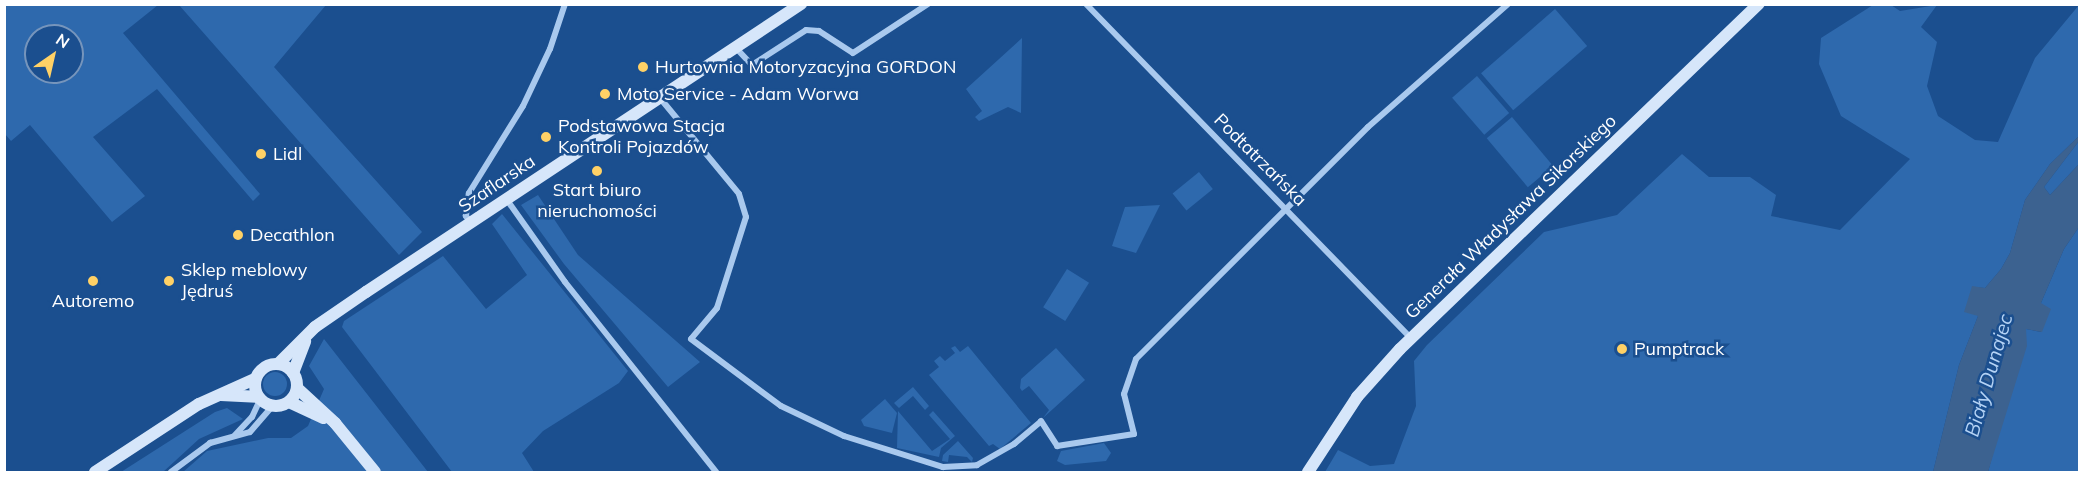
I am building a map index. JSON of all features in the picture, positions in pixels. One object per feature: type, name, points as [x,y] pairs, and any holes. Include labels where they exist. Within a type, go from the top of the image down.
[{"type":"street","points":[[471,223],[466,216],[469,193],[532,90],[565,4]]},
{"type":"street","name":"Szaflarska","points":[[278,364],[306,337],[471,223],[801,4]]},
{"type":"street","points":[[736,48],[752,65],[806,30],[819,31],[853,53],[928,4]]},
{"type":"street","name":"Podtatrzańska","points":[[1086,4],[1412,338]]},
{"type":"street","points":[[660,98],[739,194],[746,217],[717,308],[691,339],[781,406],[844,436],[943,467],[986,461],[1014,444],[1041,421],[1057,446],[1134,434],[1124,394],[1136,359],[1289,210],[1368,127],[1508,4]]},
{"type":"street","name":"Generała Władysława Sikorskiego","points":[[1308,472],[1357,397],[1412,338],[1759,4]]},
{"type":"street","points":[[506,199],[565,282],[717,472]]},
{"type":"street","points":[[306,337],[293,373],[297,388],[336,423],[375,472]]},
{"type":"street","points":[[95,472],[217,395],[255,379],[261,369],[278,364],[293,373]]},
{"type":"street","points":[[232,437],[252,417],[259,398],[255,379]]},
{"type":"street","points":[[289,402],[297,388]]},
{"type":"street","points":[[217,395],[259,398],[273,406]]},
{"type":"street","points":[[171,472],[203,447],[256,428],[273,406],[289,402],[336,423]]},
{"type":"shaded area","points":[[5,4],[158,5],[123,33],[260,194],[253,201],[157,89],[93,137],[145,196],[112,222],[30,125],[11,141],[5,134]]},
{"type":"shaded area","points":[[179,5],[326,5],[274,67],[422,232],[399,255]]},
{"type":"shaded area","points":[[1873,5],[1891,5],[1900,11],[1937,5],[1921,27],[1937,42],[1927,86],[1938,116],[1975,140],[1998,142],[2035,58],[2079,5],[2079,136],[2050,164],[2025,200],[2010,253],[2001,269],[1985,288],[1972,287],[1978,316],[1959,365],[1933,472],[1325,472],[1338,450],[1370,466],[1394,464],[1416,406],[1414,361],[1427,345],[1544,232],[1617,215],[1682,154],[1709,177],[1750,177],[1776,195],[1771,216],[1840,230],[1910,159],[1841,116],[1819,64],[1821,38]]},
{"type":"shaded area","points":[[1555,9],[1587,46],[1513,110],[1481,73]]},
{"type":"shaded area","points":[[1022,38],[1021,113],[1008,107],[979,121],[975,117],[982,111],[966,89]]},
{"type":"shaded area","points":[[1477,76],[1509,113],[1484,135],[1452,98]]},
{"type":"shaded area","points":[[1512,117],[1553,166],[1528,187],[1487,138]]},
{"type":"shaded area","points":[[2079,141],[2079,164],[2050,195],[2044,187]]},
{"type":"shaded area","points":[[1199,172],[1213,189],[1186,210],[1173,193]]},
{"type":"shaded area","points":[[538,195],[578,255],[700,362],[668,387],[564,264],[521,205]]},
{"type":"shaded area","points":[[1160,205],[1136,253],[1112,246],[1125,207]]},
{"type":"shaded area","points":[[502,214],[628,371],[619,383],[543,431],[522,453],[534,472],[452,472],[342,327],[344,321],[443,256],[486,309],[527,275],[492,224]]},
{"type":"shaded area","points":[[2079,227],[2079,472],[1988,472],[2026,329],[2041,332],[2041,303],[2064,249]]},
{"type":"shaded area","points":[[1067,269],[1089,283],[1065,321],[1043,307]]},
{"type":"shaded area","points":[[324,339],[428,472],[183,472],[207,451],[268,438],[291,438],[308,426],[324,389],[309,366]]},
{"type":"shaded area","points":[[955,346],[960,352],[968,346],[1031,423],[1000,449],[993,444],[989,446],[929,375],[939,367],[934,361],[940,356],[945,361],[955,353],[951,348]]},
{"type":"shaded area","points":[[1056,348],[1085,380],[1043,418],[1049,410],[1029,386],[1022,391],[1021,379]]},
{"type":"shaded area","points":[[275,372],[280,373],[286,379],[286,389],[280,395],[275,396],[270,395],[264,389],[263,384],[264,379],[270,373]]},
{"type":"shaded area","points":[[913,387],[929,406],[925,410],[913,396],[899,408],[894,403]]},
{"type":"shaded area","points":[[885,399],[897,413],[892,433],[864,426],[861,420]]},
{"type":"shaded area","points":[[227,408],[243,419],[199,439],[163,472],[121,472],[215,412]]},
{"type":"shaded area","points":[[898,411],[932,451],[950,439],[929,415],[933,411],[955,436],[941,448],[939,457],[897,448]]},
{"type":"shaded area","points":[[958,441],[973,458],[972,462],[967,457],[949,455],[948,462],[942,461],[943,455]]},
{"type":"shaded area","points":[[1104,443],[1111,453],[1106,461],[1065,465],[1057,461],[1061,451]]},
{"type":"water","name":"Biały Dunajec","points":[[2079,136],[2079,141],[2044,187],[2050,195],[2079,164],[2079,227],[2064,249],[2041,303],[2051,309],[2042,332],[2026,329],[2027,346],[1988,472],[1933,472],[1959,365],[1978,316],[1964,312],[1972,286],[1985,288],[2001,269],[2010,253],[2025,200],[2050,164]]},
{"type":"place","name":"Hurtownia Motoryzacyjna GORDON","points":[[643,67]]},
{"type":"place","name":"Moto Service - Adam Worwa","points":[[605,94]]},
{"type":"place","name":"Podstawowa Stacja Kontroli Pojazdów","points":[[546,137]]},
{"type":"place","name":"Lidl","points":[[261,154]]},
{"type":"place","name":"Start biuro nieruchomości","points":[[597,171]]},
{"type":"place","name":"Decathlon","points":[[238,235]]},
{"type":"place","name":"Autoremo","points":[[93,281]]},
{"type":"place","name":"Sklep meblowy Jędruś","points":[[169,281]]},
{"type":"place","name":"Pumptrack","points":[[1622,349]]}]
